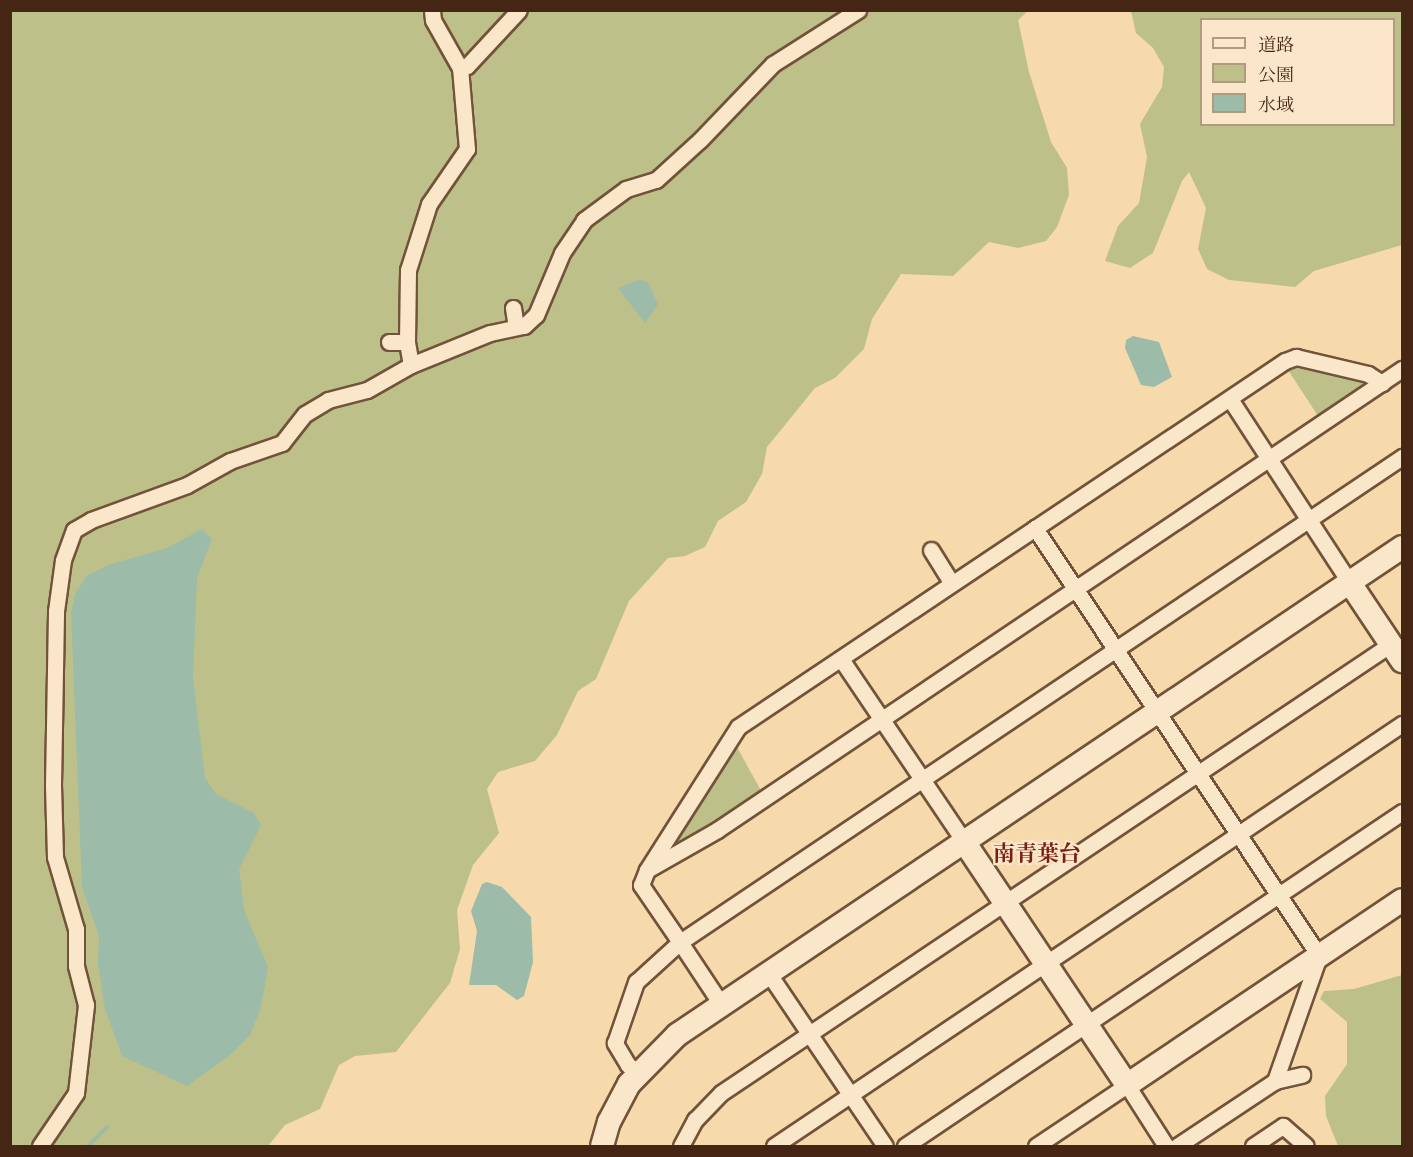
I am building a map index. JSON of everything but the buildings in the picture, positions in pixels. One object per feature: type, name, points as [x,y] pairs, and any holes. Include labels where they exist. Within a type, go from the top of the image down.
[{"type":"street","points":[[411,365],[407,342],[408,270],[429,204],[467,149],[460,68],[433,20],[432,10]]},
{"type":"street","points":[[460,68],[467,66],[519,10]]},
{"type":"street","points":[[40,1146],[76,1093],[86,1005],[76,966],[76,929],[55,857],[53,661],[56,611],[68,544],[74,530],[91,520],[187,485],[230,461],[282,443],[304,414],[328,400],[367,390],[411,365],[516,326],[524,326],[536,315],[562,253],[584,220],[627,189],[656,180],[700,140],[773,64],[858,10]]},
{"type":"street","points":[[513,308],[516,326]]},
{"type":"street","points":[[389,342],[407,342]]},
{"type":"street","points":[[721,1004],[644,893],[641,885],[647,870],[738,727],[1296,357],[1368,374],[1382,383]]},
{"type":"street","points":[[647,870],[717,830],[1402,369]]},
{"type":"street","points":[[681,1146],[711,1101],[1199,774],[1397,653],[1230,399]]},
{"type":"street","points":[[638,1073],[628,1065],[615,1043],[636,982],[680,942],[1402,457]]},
{"type":"street","points":[[1035,528],[1319,956]]},
{"type":"street","points":[[602,1146],[619,1100],[660,1048],[721,1004],[965,843],[1402,547]]},
{"type":"street","points":[[931,550],[952,583]]},
{"type":"street","points":[[841,659],[1166,1146]]},
{"type":"street","points":[[774,1146],[1402,724]]},
{"type":"street","points":[[905,1146],[1402,812]]},
{"type":"street","points":[[1037,1146],[1402,900]]},
{"type":"street","points":[[1275,1081],[1319,956]]},
{"type":"street","points":[[769,974],[885,1146]]},
{"type":"street","points":[[1178,1146],[1275,1081],[1302,1074]]},
{"type":"street","points":[[1253,1146],[1283,1126],[1306,1146]]},
{"type":"green space","points":[[10,11],[1028,11],[1018,20],[1029,72],[1051,142],[1067,168],[1069,195],[1057,227],[1046,241],[1018,248],[989,242],[953,276],[901,274],[872,319],[864,349],[835,378],[815,388],[767,447],[762,474],[746,502],[718,521],[705,547],[685,556],[668,558],[629,601],[596,679],[578,691],[557,735],[535,761],[498,772],[487,789],[499,833],[473,865],[457,910],[460,949],[450,983],[396,1052],[355,1056],[339,1065],[320,1109],[285,1125],[268,1146],[11,1146]]},
{"type":"green space","points":[[1131,11],[1402,11],[1402,245],[1314,271],[1295,287],[1229,280],[1207,269],[1198,249],[1206,208],[1189,172],[1182,181],[1153,253],[1130,268],[1105,261],[1118,226],[1139,203],[1147,157],[1140,124],[1162,87],[1164,67],[1153,48],[1136,33]]},
{"type":"green space","points":[[1289,363],[1379,383],[1322,422],[1288,370]]},
{"type":"green space","points":[[733,740],[764,796],[655,864]]},
{"type":"green space","points":[[1402,975],[1402,1146],[1338,1146],[1326,1116],[1325,1096],[1347,1064],[1347,1022],[1320,999],[1324,991],[1354,989]]},
{"type":"water","points":[[639,280],[648,282],[658,304],[645,323],[618,288]]},
{"type":"water","points":[[1133,336],[1159,342],[1172,377],[1154,387],[1141,385],[1125,348],[1126,340]]},
{"type":"water","points":[[202,529],[212,539],[197,578],[193,678],[205,778],[216,794],[254,813],[261,825],[239,869],[244,910],[268,967],[261,1008],[250,1035],[230,1055],[187,1086],[122,1056],[105,1009],[98,963],[99,936],[82,887],[71,613],[75,594],[86,576],[111,564],[167,548]]},
{"type":"water","points":[[487,882],[502,887],[531,917],[533,962],[524,996],[517,1000],[496,985],[469,985],[477,931],[471,911],[482,884]]},
{"type":"waterway","points":[[88,1146],[107,1127]]},
{"type":"district","name":"南青葉台","points":[[1037,856]]}]
